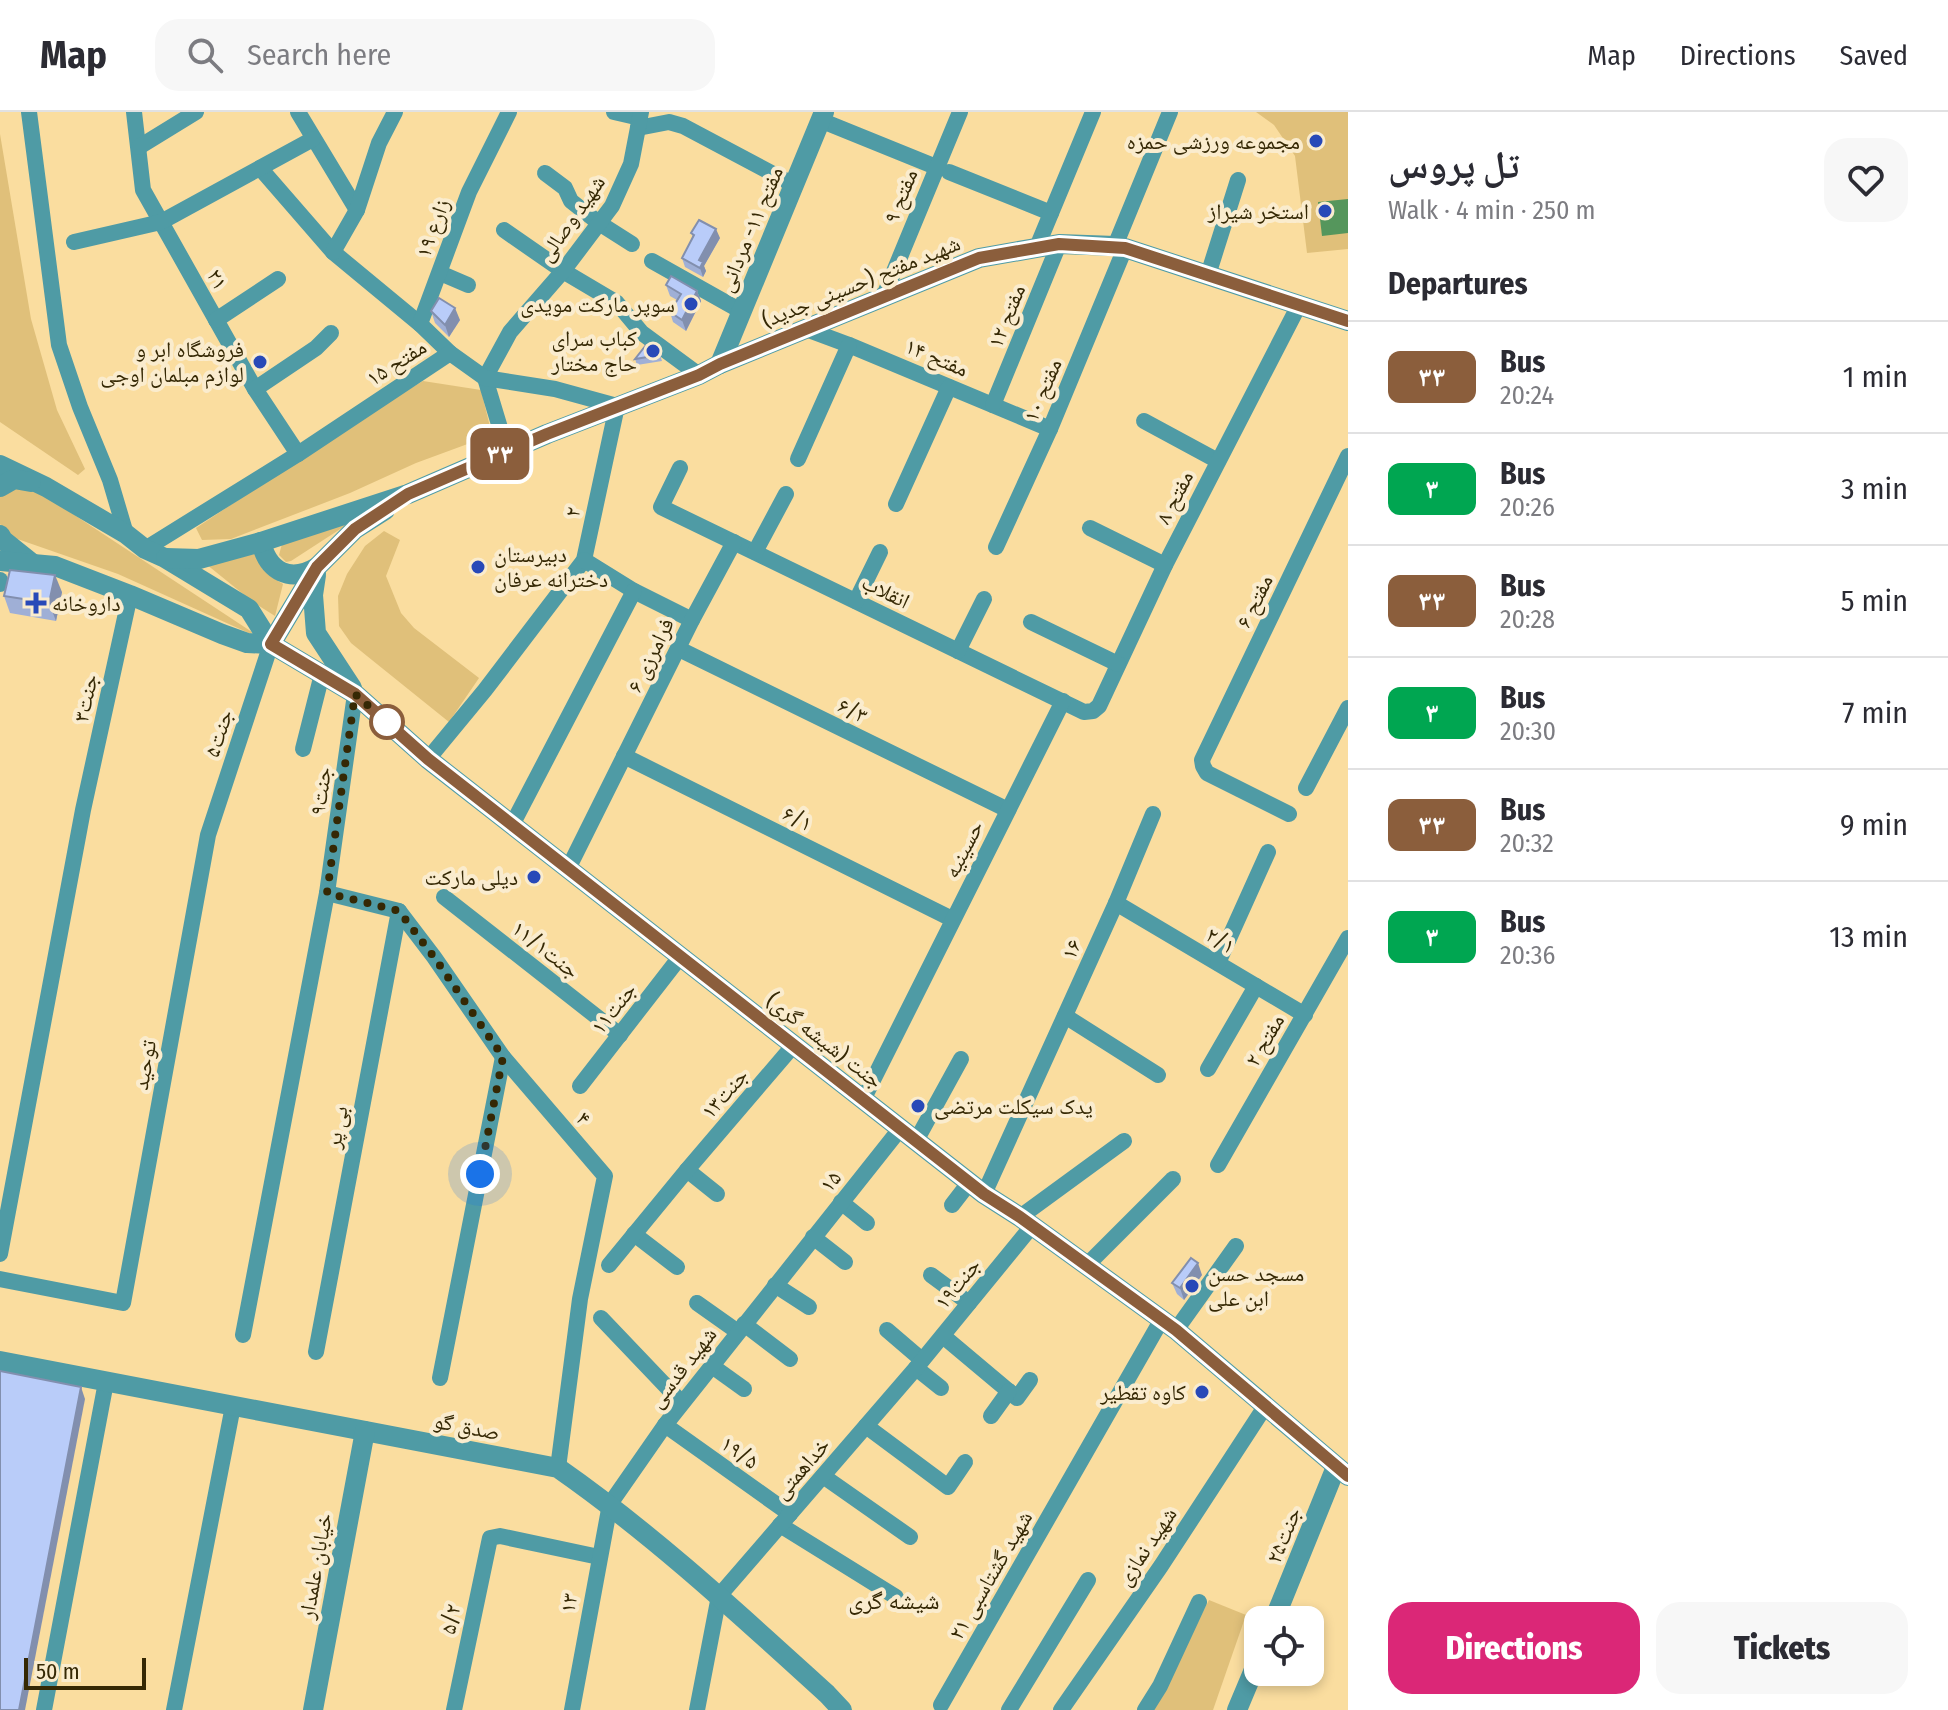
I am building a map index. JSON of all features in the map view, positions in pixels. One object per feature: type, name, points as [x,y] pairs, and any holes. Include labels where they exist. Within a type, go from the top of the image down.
[{"type":"street","points":[[29,112],[59,345],[110,480],[126,534]]},
{"type":"street","name":"۲۱","points":[[134,112],[143,190],[255,389],[298,454]]},
{"type":"street","points":[[139,147],[196,112]]},
{"type":"street","points":[[298,112],[357,210]]},
{"type":"street","points":[[333,252],[357,210],[379,143],[395,112]]},
{"type":"street","name":"۱۹ زارع","points":[[420,324],[469,192],[509,112]]},
{"type":"street","points":[[614,112],[683,126],[794,185]]},
{"type":"street","name":"مفتح ۹","points":[[883,298],[942,170],[960,112]]},
{"type":"street","points":[[1037,247],[1093,112]]},
{"type":"street","name":"مفتح ۱۰","points":[[996,547],[1050,429],[1170,112]]},
{"type":"street","points":[[818,116],[1051,213]]},
{"type":"street","name":"مفتح ۱۱- مردانی","points":[[720,364],[794,185],[818,116]]},
{"type":"street","name":"شهید وصالی","points":[[485,378],[510,332],[563,271],[612,206],[631,164],[640,119]]},
{"type":"street","points":[[74,242],[161,222],[313,139]]},
{"type":"street","points":[[260,168],[333,252],[450,353]]},
{"type":"street","points":[[545,173],[565,188],[571,201],[632,244]]},
{"type":"street","points":[[1208,275],[1238,180]]},
{"type":"street","points":[[504,230],[563,271],[617,303],[642,333],[699,375]]},
{"type":"street","name":"شهید مفتح (حسینی جدید)","points":[[408,494],[979,258],[1037,247],[1059,244],[1120,247],[1348,321]]},
{"type":"street","name":"مفتح ۱۲","points":[[993,405],[1059,244]]},
{"type":"street","points":[[652,261],[741,311]]},
{"type":"street","points":[[440,273],[468,285]]},
{"type":"street","points":[[216,320],[278,279]]},
{"type":"street","name":"مفتح ۸","points":[[1093,711],[1099,706],[1165,565],[1299,305]]},
{"type":"street","name":"مفتح ۱۴","points":[[806,329],[1050,429]]},
{"type":"street","points":[[255,389],[316,348],[331,333]]},
{"type":"street","points":[[798,459],[849,345]]},
{"type":"street","name":"مفتح ۱۵","points":[[298,454],[450,353],[485,378],[555,389],[617,406]]},
{"type":"street","points":[[485,378],[507,451]]},
{"type":"street","points":[[896,504],[949,387]]},
{"type":"street","name":"۲","points":[[428,759],[584,560],[617,406]]},
{"type":"street","points":[[1144,421],[1218,461]]},
{"type":"street","points":[[145,549],[298,454]]},
{"type":"street","name":"مفتح ۶","points":[[1289,814],[1207,773],[1202,760],[1348,456]]},
{"type":"street","points":[[0,465],[46,487],[249,609],[271,644]]},
{"type":"street","name":"انقلاب","points":[[680,468],[661,507],[1084,712],[1093,711]]},
{"type":"street","points":[[0,487],[14,479],[46,487]]},
{"type":"street","points":[[165,558],[199,559],[408,494]]},
{"type":"street","points":[[261,542],[264,555],[281,573],[306,574],[355,529],[408,494]]},
{"type":"street","points":[[755,552],[786,494]]},
{"type":"street","points":[[1090,528],[1165,565]]},
{"type":"street","points":[[0,535],[33,564]]},
{"type":"street","name":"فرامرزی ۶","points":[[568,869],[734,542]]},
{"type":"street","points":[[856,601],[880,552]]},
{"type":"street","points":[[584,560],[634,591],[692,620]]},
{"type":"street","points":[[0,561],[55,566],[234,639],[271,644]]},
{"type":"street","points":[[271,644],[317,567]]},
{"type":"street","points":[[317,567],[313,595],[316,633],[355,694]]},
{"type":"street","points":[[512,825],[634,591]]},
{"type":"street","name":"جنت۳","points":[[0,1254],[83,810],[130,595]]},
{"type":"street","points":[[958,651],[984,599]]},
{"type":"street","points":[[1031,622],[1118,664]]},
{"type":"street","name":"جنت (شیشه گری)","points":[[271,644],[355,694],[428,759],[976,1188],[1169,1325],[1342,1472]]},
{"type":"street","name":"جنت۵","points":[[208,835],[271,644]]},
{"type":"street","name":"۶/۳","points":[[679,649],[1008,810]]},
{"type":"street","points":[[303,749],[322,674]]},
{"type":"street","name":"جنت۹","points":[[243,1335],[327,893],[355,694]]},
{"type":"street","name":"حسینیه","points":[[863,1100],[1063,701]]},
{"type":"street","points":[[1306,788],[1348,708]]},
{"type":"street","name":"۶/۱","points":[[624,756],[952,919]]},
{"type":"street","name":"۱۶","points":[[952,1205],[976,1188],[1026,1100],[1153,814]]},
{"type":"street","name":"توحید","points":[[0,1279],[123,1303],[208,835]]},
{"type":"street","points":[[1218,963],[1268,852]]},
{"type":"street","points":[[327,893],[399,911]]},
{"type":"street","name":"جنت۱۱/۱","points":[[444,897],[620,1035]]},
{"type":"street","name":"۲/۱","points":[[1116,903],[1305,1015]]},
{"type":"street","name":"۴","points":[[399,911],[503,1057],[605,1176],[580,1299],[558,1468]]},
{"type":"street","name":"بی پر","points":[[316,1352],[399,911]]},
{"type":"street","name":"مفتح ۲","points":[[1218,1165],[1348,938]]},
{"type":"street","name":"جنت۱۱","points":[[580,1086],[680,957]]},
{"type":"street","points":[[1208,1069],[1256,986]]},
{"type":"street","points":[[1065,1016],[1158,1075]]},
{"type":"street","name":"جنت۱۳","points":[[609,1265],[793,1046]]},
{"type":"street","points":[[440,1378],[503,1057]]},
{"type":"street","name":"۱۵","points":[[794,1261],[841,1202],[908,1135],[961,1059]]},
{"type":"street","name":"جنت۱۹","points":[[919,1364],[969,1303],[1026,1222],[1124,1141]]},
{"type":"street","points":[[687,1170],[717,1194]]},
{"type":"street","points":[[1086,1266],[1173,1179]]},
{"type":"street","points":[[841,1202],[867,1223]]},
{"type":"street","points":[[634,1234],[677,1267]]},
{"type":"street","points":[[813,1237],[845,1262]]},
{"type":"street","points":[[1169,1325],[1236,1246]]},
{"type":"street","name":"شهید قدسی","points":[[610,1504],[665,1425],[794,1261]]},
{"type":"street","points":[[931,1275],[969,1303]]},
{"type":"street","points":[[775,1285],[809,1307]]},
{"type":"street","points":[[697,1303],[790,1359]]},
{"type":"street","points":[[601,1318],[682,1403]]},
{"type":"street","name":"شهید گشتاسبی ۲۱","points":[[941,1705],[1077,1467],[1169,1325]]},
{"type":"street","points":[[887,1330],[941,1388]]},
{"type":"street","points":[[943,1336],[1017,1398],[1030,1380]]},
{"type":"street","name":"صدق گو","points":[[0,1361],[558,1468],[610,1504],[719,1596],[825,1702],[842,1710]]},
{"type":"street","name":"خداهمتی","points":[[719,1596],[919,1364]]},
{"type":"street","points":[[712,1366],[744,1389]]},
{"type":"street","points":[[44,1710],[106,1382]]},
{"type":"street","points":[[991,1416],[1009,1391]]},
{"type":"street","name":"شهید نمازی","points":[[1061,1710],[1161,1566],[1266,1405]]},
{"type":"street","points":[[174,1710],[233,1406]]},
{"type":"street","name":"۱۹/۵","points":[[665,1425],[785,1520],[896,1597]]},
{"type":"street","points":[[866,1426],[948,1487],[965,1462]]},
{"type":"street","name":"خیابان علمدار","points":[[313,1710],[365,1431]]},
{"type":"street","name":"جنت۲۵","points":[[1280,1606],[1342,1472]]},
{"type":"street","points":[[823,1476],[910,1537]]},
{"type":"street","name":"۱۳","points":[[572,1710],[610,1504]]},
{"type":"street","name":"۵/۲","points":[[454,1710],[490,1538],[500,1536],[599,1557]]},
{"type":"street","points":[[1009,1710],[1088,1580]]},
{"type":"street","points":[[697,1710],[719,1596]]},
{"type":"street","points":[[1145,1710],[1160,1686],[1199,1602]]},
{"type":"street","points":[[1237,1710],[1247,1686]]},
{"type":"shaded area","points":[[1256,112],[1348,112],[1348,249],[1307,253],[1295,156],[1274,125]]},
{"type":"shaded area","points":[[0,134],[31,319],[57,410],[85,469],[78,475],[0,422]]},
{"type":"shaded area","points":[[1348,199],[1348,233],[1322,236],[1318,202]]},
{"type":"shaded area","points":[[423,381],[481,390],[492,435],[231,539],[202,540],[196,528],[367,414]]},
{"type":"shaded area","points":[[16,484],[41,493],[251,634],[118,574],[6,535],[0,524],[0,496]]},
{"type":"shaded area","points":[[365,513],[291,561],[286,562],[279,555],[282,544]]},
{"type":"shaded area","points":[[384,531],[400,540],[386,576],[401,613],[414,628],[479,678],[449,722],[351,643],[339,626],[338,596],[347,574],[365,546]]},
{"type":"shaded area","points":[[258,553],[262,568],[283,584],[275,616],[206,564]]},
{"type":"shaded area","points":[[1209,1600],[1244,1614],[1213,1710],[1153,1710]]},
{"type":"building","points":[[699,220],[716,229],[699,260],[703,262],[700,268],[682,258]]},
{"type":"building","points":[[671,276],[697,291],[682,320],[670,312],[681,294],[666,285]]},
{"type":"building","points":[[439,298],[455,308],[445,325],[431,311]]},
{"type":"building","points":[[646,345],[660,355],[635,359]]},
{"type":"building","points":[[10,570],[55,575],[49,603],[4,596]]},
{"type":"building","points":[[1191,1258],[1198,1263],[1180,1288],[1172,1283]]},
{"type":"building","points":[[0,1371],[81,1387],[19,1710],[0,1710]]},
{"type":"bus line","name":"۳۳","points":[[1348,321],[1115,246],[1059,244],[979,258],[408,494],[355,529],[317,567],[271,644],[355,694],[428,759],[984,1194],[1176,1330],[1348,1476]]},
{"type":"place","name":"مجموعه ورزشی حمزه","points":[[1316,141]]},
{"type":"place","name":"استخر شیراز","points":[[1325,211]]},
{"type":"place","name":"سوپر مارکت مویدی","points":[[691,304]]},
{"type":"place","name":"کباب سرای حاج مختار","points":[[653,351]]},
{"type":"place","name":"فروشگاه ابر و لوازم مبلمان اوجی","points":[[260,362]]},
{"type":"place","name":"دبیرستان دخترانه عرفان","points":[[478,567]]},
{"type":"place","name":"داروخانه","points":[[36,603]]},
{"type":"place","name":"دیلی مارکت","points":[[534,877]]},
{"type":"place","name":"یدک سیکلت مرتضی","points":[[918,1106]]},
{"type":"place","name":"مسجد حسن ابن علی","points":[[1192,1286]]},
{"type":"place","name":"کاوه تقطیر","points":[[1202,1392]]},
{"type":"district","name":"شیشه گری","points":[[894,1601]]},
{"type":"route","points":[[387,722],[355,694],[327,893],[399,911],[503,1057],[480,1174]]}]
